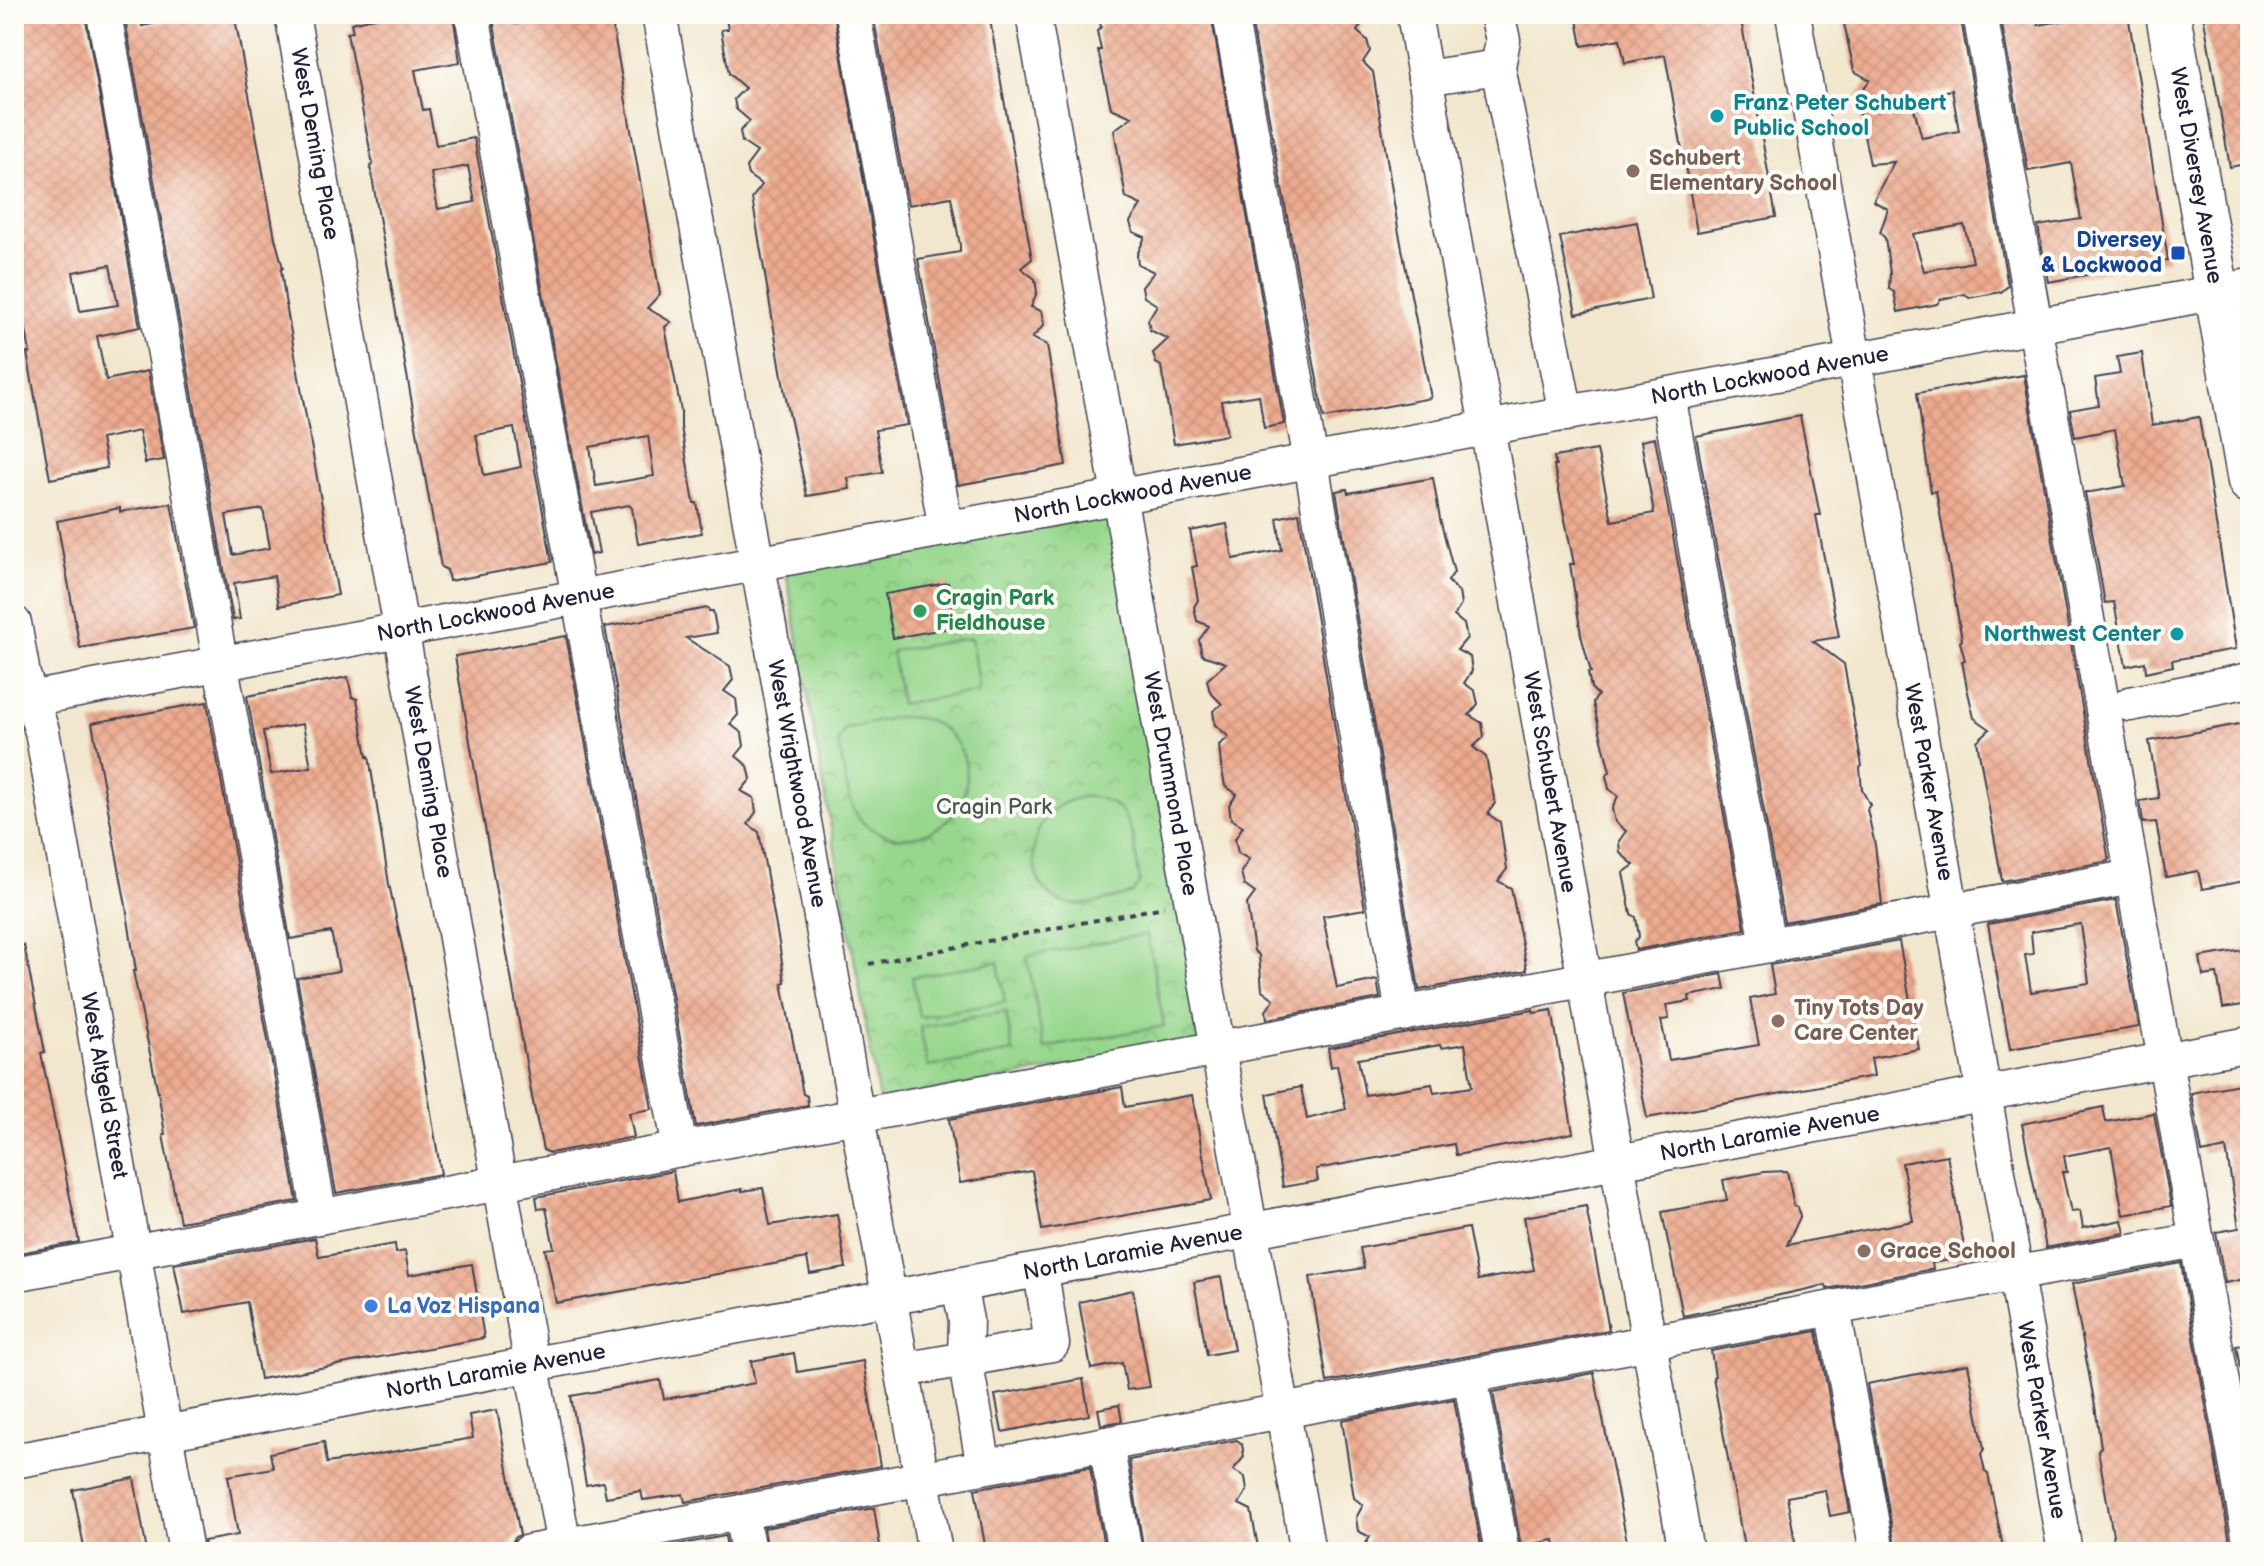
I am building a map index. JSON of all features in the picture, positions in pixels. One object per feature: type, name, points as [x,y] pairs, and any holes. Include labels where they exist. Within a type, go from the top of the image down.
[{"type":"main road","name":"West Diversey Avenue","points":[[2168,14],[2233,289],[2250,481]]},
{"type":"street","points":[[104,14],[320,1217]]},
{"type":"street","name":"West Deming Place","points":[[292,14],[564,1549]]},
{"type":"street","points":[[472,14],[680,1149]]},
{"type":"street","name":"West Wrightwood Avenue","points":[[659,14],[935,1552]]},
{"type":"street","points":[[853,14],[946,529]]},
{"type":"street","name":"West Drummond Place","points":[[1033,14],[1308,1552]]},
{"type":"street","points":[[1230,14],[1311,461],[1403,1014]]},
{"type":"street","name":"West Schubert Avenue","points":[[1414,14],[1686,1552]]},
{"type":"street","points":[[1497,14],[1503,40],[1498,67],[1566,414]]},
{"type":"street","name":"West Parker Avenue","points":[[1793,14],[2065,1552]]},
{"type":"street","points":[[1980,14],[2250,1541]]},
{"type":"street","points":[[1425,78],[1498,67]]},
{"type":"street","name":"North Lockwood Avenue","points":[[23,700],[2233,289]]},
{"type":"street","points":[[1668,395],[1768,945]]},
{"type":"street","name":"West Altgeld Street","points":[[14,623],[23,675],[23,700],[45,746],[186,1552]]},
{"type":"street","points":[[2130,704],[2250,680]]},
{"type":"street","points":[[14,1274],[2132,877]]},
{"type":"street","name":"North Laramie Avenue","points":[[14,1461],[2250,1044]]},
{"type":"street","points":[[529,1552],[564,1549],[741,1512],[2196,1240]]},
{"type":"street","points":[[903,1370],[1052,1344],[1041,1271]]},
{"type":"street","points":[[959,1286],[966,1320],[965,1359],[981,1450]]},
{"type":"street","points":[[1833,1308],[1877,1552]]},
{"type":"street","points":[[1470,1376],[1502,1552]]},
{"type":"street","points":[[1106,1444],[1125,1552]]},
{"type":"street","points":[[741,1512],[748,1552]]},
{"type":"path","points":[[869,964],[1164,907]]},
{"type":"green space","name":"Cragin Park","points":[[1110,515],[1203,1043],[879,1100],[786,572]]},
{"type":"green space","points":[[971,638],[979,691],[901,704],[892,651]]},
{"type":"green space","points":[[896,717],[922,719],[944,730],[957,744],[965,760],[967,778],[955,813],[940,826],[921,835],[894,837],[868,827],[858,817],[845,778],[838,741],[845,729]]},
{"type":"green space","points":[[1080,797],[1112,803],[1128,823],[1140,882],[1132,893],[1099,902],[1065,903],[1053,897],[1038,877],[1034,851],[1041,825],[1055,809]]},
{"type":"green space","points":[[1147,934],[1164,1026],[1044,1048],[1027,956]]},
{"type":"green space","points":[[998,962],[1005,1002],[919,1017],[912,977]]},
{"type":"green space","points":[[1006,1012],[1013,1052],[928,1067],[920,1027]]},
{"type":"building","points":[[14,14],[85,14],[140,327],[97,336],[106,380],[148,371],[164,460],[145,463],[139,431],[101,439],[107,468],[50,479],[27,353],[30,353],[23,312],[17,282],[14,282]],"holes":[[[110,265],[118,305],[80,311],[73,272]]]},
{"type":"building","points":[[124,14],[140,14],[142,26],[204,14],[228,14],[229,19],[235,18],[283,268],[285,299],[338,595],[279,606],[274,576],[234,583],[240,619],[233,620]],"holes":[[[263,509],[270,548],[233,555],[226,515]]]},
{"type":"building","points":[[393,14],[453,14],[460,62],[415,70],[423,110],[429,109],[436,145],[474,138],[552,562],[449,581],[447,570],[441,567],[370,166],[373,165],[347,33],[353,32],[351,23]],"holes":[[[468,166],[475,202],[438,209],[431,173]],[[514,428],[521,467],[484,475],[476,435]]]},
{"type":"building","points":[[492,14],[513,14],[515,24],[568,14],[604,14],[605,18],[611,17],[660,294],[647,308],[671,322],[665,327],[694,503],[697,503],[702,533],[638,544],[629,505],[591,512],[599,553],[591,555]],"holes":[[[648,436],[654,476],[596,486],[590,447]]]},
{"type":"building","points":[[750,14],[834,14],[907,425],[875,430],[882,472],[848,478],[850,489],[807,496],[785,394],[752,198],[762,185],[748,175],[746,167],[757,152],[742,142],[740,131],[750,121],[736,109],[734,99],[745,88],[729,74],[721,30],[728,29],[726,19]]},
{"type":"building","points":[[873,14],[989,14],[1032,259],[1021,268],[1035,279],[1037,292],[1031,307],[1041,311],[1044,325],[1032,338],[1047,345],[1066,465],[958,485],[918,259],[960,252],[960,245],[951,197],[908,205]]},
{"type":"building","points":[[1118,14],[1211,14],[1284,424],[1264,428],[1259,395],[1221,401],[1227,435],[1174,444],[1161,366],[1156,363],[1153,353],[1168,339],[1150,330],[1148,320],[1157,305],[1144,297],[1142,287],[1154,272],[1138,264],[1137,255],[1145,237],[1133,232],[1130,222],[1141,205],[1126,198],[1114,130],[1132,117],[1111,108],[1098,50],[1101,50],[1097,31],[1101,27],[1099,17]]},
{"type":"building","points":[[1250,14],[1368,14],[1357,31],[1367,40],[1370,51],[1363,62],[1373,72],[1398,228],[1431,398],[1324,418]]},
{"type":"building","name":"Franz Peter Schubert Public School","points":[[1576,14],[1740,14],[1776,217],[1697,232],[1665,55],[1625,63],[1620,39],[1582,46]]},
{"type":"building","points":[[1842,14],[1960,14],[2008,286],[2001,292],[1969,298],[1965,294],[1898,312],[1894,292],[1889,289],[1885,238],[1880,233],[1888,209],[1873,201],[1894,162],[1870,164],[1856,98],[1870,80],[1854,71]],"holes":[[[1952,90],[1959,131],[1922,138],[1911,98]],[[1964,225],[1973,262],[1924,271],[1913,234]]]},
{"type":"building","points":[[2000,14],[2037,14],[2038,25],[2104,14],[2128,14],[2168,260],[2048,282],[2038,226],[2081,219],[2071,163],[2028,171]]},
{"type":"building","points":[[2203,14],[2250,14],[2250,163],[2230,167]]},
{"type":"building","points":[[1637,222],[1651,299],[1576,314],[1560,237]]},
{"type":"building","points":[[2142,353],[2152,425],[2199,417],[2236,649],[2172,660],[2173,666],[2146,672],[2145,662],[2126,666],[2114,602],[2105,603],[2085,493],[2125,486],[2115,429],[2075,437],[2070,410],[2099,405],[2095,378],[2120,374],[2117,357]]},
{"type":"building","points":[[2024,375],[2109,861],[2002,881],[1977,741],[1990,729],[1974,718],[1967,688],[1962,640],[1936,491],[1931,492],[1917,393]]},
{"type":"building","points":[[1800,416],[1820,515],[1816,515],[1839,637],[1813,641],[1844,664],[1862,766],[1862,790],[1870,805],[1867,809],[1882,904],[1784,922],[1696,436]]},
{"type":"building","points":[[1655,438],[1745,929],[1636,950],[1634,942],[1639,937],[1636,917],[1631,914],[1623,873],[1634,865],[1620,853],[1619,841],[1626,831],[1615,822],[1612,809],[1618,796],[1609,789],[1606,776],[1610,772],[1593,703],[1598,695],[1591,688],[1588,672],[1591,672],[1581,635],[1570,564],[1574,564],[1554,457],[1597,450],[1612,521],[1654,513],[1641,441]]},
{"type":"building","points":[[1433,478],[1454,572],[1448,581],[1459,592],[1461,605],[1454,616],[1464,624],[1467,638],[1457,650],[1470,657],[1472,671],[1464,683],[1475,691],[1478,704],[1469,715],[1482,723],[1484,737],[1473,747],[1486,757],[1495,803],[1488,814],[1500,822],[1507,869],[1498,881],[1511,888],[1527,970],[1419,990],[1336,491],[1347,489],[1348,493]]},
{"type":"building","points":[[171,503],[194,628],[80,648],[57,521],[120,508],[120,512]]},
{"type":"building","points":[[1299,513],[1365,909],[1323,916],[1337,988],[1377,980],[1380,998],[1267,1019],[1266,1011],[1274,999],[1262,990],[1259,955],[1254,951],[1247,904],[1255,893],[1244,885],[1241,872],[1249,859],[1238,853],[1235,839],[1243,826],[1231,819],[1229,805],[1237,794],[1225,786],[1221,765],[1219,745],[1229,737],[1215,725],[1213,711],[1222,704],[1210,692],[1207,680],[1226,663],[1202,655],[1199,640],[1209,626],[1197,621],[1194,607],[1198,600],[1192,567],[1197,566],[1190,531],[1227,524],[1233,559],[1282,550],[1277,518]]},
{"type":"building","name":"Cragin Park Fieldhouse","points":[[948,583],[955,627],[893,638],[885,594]]},
{"type":"building","points":[[708,608],[713,611],[717,633],[686,638],[730,666],[733,680],[724,691],[736,699],[738,715],[730,724],[742,733],[744,746],[736,756],[748,766],[751,779],[741,791],[754,798],[756,812],[748,824],[759,832],[785,982],[782,983],[803,1094],[807,1096],[808,1105],[696,1126],[605,627]]},
{"type":"building","points":[[566,636],[652,1109],[629,1113],[634,1137],[550,1153],[543,1150],[532,1097],[455,656]]},
{"type":"building","points":[[348,677],[352,697],[357,699],[410,984],[441,1174],[336,1193],[297,978],[339,971],[331,932],[290,939],[247,696]],"holes":[[[303,724],[311,767],[271,774],[263,731]]]},
{"type":"building","points":[[207,702],[297,1201],[180,1222],[133,971],[136,971],[126,906],[92,723]]},
{"type":"building","points":[[2250,722],[2250,880],[2202,889],[2198,871],[2166,877],[2156,822],[2143,823],[2140,801],[2159,798],[2149,741]]},
{"type":"building","points":[[2116,900],[2139,1027],[2010,1049],[1988,924]],"holes":[[[2081,924],[2089,983],[2031,992],[2025,955],[2033,954],[2031,932]]]},
{"type":"building","points":[[1899,941],[1919,1049],[1871,1058],[1874,1076],[1647,1118],[1623,993],[1722,974],[1725,989],[1689,996],[1690,1001],[1666,1005],[1669,1019],[1661,1020],[1669,1060],[1759,1045],[1750,999],[1775,994],[1770,965]]},
{"type":"building","points":[[24,945],[45,1052],[41,1053],[79,1242],[14,1254],[14,946]]},
{"type":"building","points":[[2250,949],[2250,1004],[2223,1008],[2217,974],[2203,976],[2200,957]]},
{"type":"building","points":[[1533,1010],[1534,1013],[1552,1010],[1573,1133],[1456,1155],[1454,1144],[1316,1169],[1318,1181],[1283,1187],[1267,1094],[1301,1087],[1307,1119],[1346,1109],[1337,1065],[1331,1067],[1328,1048]],"holes":[[[1465,1044],[1472,1087],[1434,1093],[1432,1084],[1365,1095],[1358,1059],[1440,1045],[1441,1048]]]},
{"type":"building","points":[[2250,1082],[2250,1278],[2225,1283],[2216,1232],[2239,1228],[2226,1148],[2202,1153],[2191,1093]]},
{"type":"building","points":[[1122,1087],[1125,1107],[1192,1095],[1211,1200],[1042,1230],[1032,1171],[960,1183],[949,1119]]},
{"type":"building","points":[[2103,1107],[2106,1122],[2154,1113],[2171,1206],[2123,1215],[2111,1147],[2064,1156],[2067,1172],[2062,1172],[2071,1212],[2080,1211],[2083,1228],[2122,1220],[2125,1233],[2046,1248],[2022,1124]]},
{"type":"building","points":[[1947,1155],[1966,1257],[1932,1263],[1933,1269],[1827,1289],[1826,1285],[1683,1316],[1662,1212],[1727,1200],[1723,1180],[1787,1171],[1794,1206],[1798,1207],[1800,1217],[1787,1245],[1913,1221],[1902,1163]]},
{"type":"building","points":[[673,1171],[678,1202],[742,1189],[763,1188],[770,1225],[837,1214],[846,1268],[810,1274],[807,1258],[556,1303],[545,1249],[554,1248],[546,1208],[538,1209],[536,1197]]},
{"type":"building","points":[[1586,1206],[1609,1330],[1327,1382],[1310,1277],[1364,1268],[1360,1248],[1468,1228],[1478,1280],[1534,1270],[1524,1217]]},
{"type":"building","points":[[315,1238],[319,1257],[395,1244],[396,1253],[405,1251],[409,1275],[472,1264],[484,1338],[260,1379],[247,1302],[184,1314],[174,1264]]},
{"type":"building","points":[[2181,1263],[2230,1543],[2174,1552],[2116,1552],[2098,1450],[2101,1447],[2095,1406],[2072,1284]]},
{"type":"building","points":[[1221,1277],[1234,1350],[1207,1355],[1194,1282]]},
{"type":"building","points":[[1133,1290],[1150,1387],[1127,1390],[1122,1363],[1091,1369],[1079,1302]]},
{"type":"building","points":[[1817,1331],[1850,1512],[1830,1516],[1825,1490],[1787,1497],[1797,1552],[1745,1552],[1711,1351]]},
{"type":"building","points":[[2250,1343],[2250,1365],[2240,1367],[2236,1346]]},
{"type":"building","points":[[794,1353],[797,1372],[863,1361],[881,1466],[685,1502],[683,1494],[643,1500],[641,1491],[606,1497],[603,1482],[586,1485],[571,1396],[660,1380],[664,1399],[755,1383],[751,1361]]},
{"type":"building","points":[[1968,1364],[1984,1449],[1981,1454],[2004,1552],[1896,1552],[1867,1384]]},
{"type":"building","points":[[1594,1373],[1629,1552],[1556,1552],[1554,1540],[1521,1546],[1493,1392]]},
{"type":"building","points":[[1083,1379],[1089,1415],[1002,1432],[995,1395]]},
{"type":"building","points":[[1454,1399],[1481,1546],[1447,1552],[1360,1552],[1370,1537],[1358,1531],[1356,1518],[1363,1505],[1354,1498],[1342,1420]]},
{"type":"building","points":[[1119,1405],[1122,1421],[1101,1425],[1098,1409]]},
{"type":"building","points":[[497,1410],[520,1535],[515,1537],[510,1548],[479,1552],[206,1552],[204,1541],[238,1535],[228,1476],[273,1468],[270,1453],[324,1442],[327,1463],[473,1438],[469,1415]]},
{"type":"building","points":[[1237,1440],[1242,1444],[1244,1457],[1233,1470],[1245,1477],[1247,1490],[1239,1504],[1251,1510],[1259,1552],[1144,1552],[1129,1460]]},
{"type":"building","points":[[1090,1467],[1105,1552],[993,1552],[991,1544],[985,1545],[975,1489]]},
{"type":"building","points":[[134,1478],[147,1552],[85,1552],[73,1490]]},
{"type":"building","points":[[874,1508],[881,1552],[768,1552],[764,1528]]},
{"type":"building","points":[[725,1536],[728,1552],[649,1552],[649,1550]]},
{"type":"place","name":"Franz Peter Schubert Public School","points":[[1717,116]]},
{"type":"place","name":"Schubert Elementary School","points":[[1633,171]]},
{"type":"place","name":"Diversey & Lockwood","points":[[2178,253]]},
{"type":"place","name":"Cragin Park Fieldhouse","points":[[920,611]]},
{"type":"place","name":"Northwest Center","points":[[2177,634]]},
{"type":"place","name":"Tiny Tots Day Care Center","points":[[1778,1021]]},
{"type":"place","name":"Grace School","points":[[1864,1251]]},
{"type":"place","name":"La Voz Hispana","points":[[371,1306]]}]
